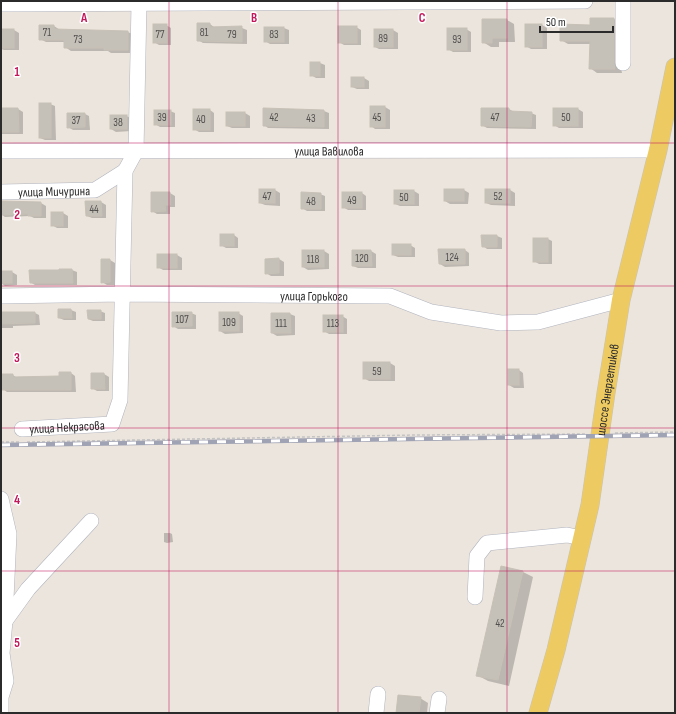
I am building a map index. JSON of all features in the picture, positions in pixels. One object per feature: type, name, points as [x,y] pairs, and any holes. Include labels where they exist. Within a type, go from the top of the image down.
[{"type":"main road","name":"шоссе Энергетиков","points":[[538,713],[556,650],[590,505],[621,300],[658,150],[675,66]]},
{"type":"street","points":[[1,4],[139,2],[585,1]]},
{"type":"street","points":[[622,1],[623,63]]},
{"type":"street","points":[[122,294],[125,171],[136,151],[139,2]]},
{"type":"street","name":"улица Вавилова","points":[[1,151],[658,150]]},
{"type":"street","name":"улица Мичурина","points":[[1,192],[95,190],[125,171]]},
{"type":"street","name":"улица Горького","points":[[1,296],[122,294],[390,296],[431,312],[501,323],[538,322],[621,300]]},
{"type":"street","name":"улица Некрасова","points":[[22,429],[112,424],[120,400],[122,294]]},
{"type":"street","points":[[1,499],[10,534],[2,653],[6,681],[1,697],[1,713]]},
{"type":"street","points":[[5,621],[28,589],[91,520]]},
{"type":"street","points":[[475,597],[477,556],[487,543],[567,535],[582,538]]},
{"type":"street","points":[[376,713],[378,694]]},
{"type":"path","points":[[1,442],[675,432]]},
{"type":"building","points":[[590,18],[614,18],[615,69],[589,69],[590,41],[560,41],[560,24],[590,25]]},
{"type":"building","points":[[482,19],[507,19],[507,38],[492,38],[492,43],[482,43]]},
{"type":"building","points":[[197,23],[210,23],[210,27],[242,26],[242,42],[197,41]]},
{"type":"building","points":[[153,24],[167,24],[167,43],[153,43]]},
{"type":"building","points":[[525,24],[542,24],[542,47],[525,47]]},
{"type":"building","points":[[39,25],[54,25],[54,29],[128,31],[128,50],[104,50],[104,48],[64,48],[64,40],[39,40]]},
{"type":"building","points":[[338,26],[357,26],[357,43],[338,43]]},
{"type":"building","points":[[264,27],[284,27],[284,42],[264,42]]},
{"type":"building","points":[[447,28],[467,28],[467,50],[447,50]]},
{"type":"building","points":[[1,29],[14,29],[14,48],[1,48]]},
{"type":"building","points":[[374,29],[393,29],[393,47],[374,47]]},
{"type":"building","points":[[310,62],[320,62],[320,76],[310,76]]},
{"type":"building","points":[[351,77],[364,77],[364,87],[351,87]]},
{"type":"building","points":[[39,103],[51,103],[51,138],[39,138]]},
{"type":"building","points":[[370,106],[385,106],[385,127],[370,127]]},
{"type":"building","points":[[1,108],[18,108],[19,132],[1,132]]},
{"type":"building","points":[[263,108],[324,110],[324,127],[263,126]]},
{"type":"building","points":[[481,108],[509,108],[509,111],[532,112],[531,127],[481,126]]},
{"type":"building","points":[[553,108],[578,108],[578,126],[553,126]]},
{"type":"building","points":[[193,109],[210,109],[210,130],[193,130]]},
{"type":"building","points":[[154,110],[171,110],[171,125],[154,125]]},
{"type":"building","points":[[226,112],[245,112],[245,126],[226,126]]},
{"type":"building","points":[[67,113],[85,113],[85,127],[67,128]]},
{"type":"building","points":[[110,115],[127,115],[127,129],[110,129]]},
{"type":"building","points":[[259,189],[275,189],[275,203],[259,203]]},
{"type":"building","points":[[444,189],[464,189],[464,201],[444,201]]},
{"type":"building","points":[[485,189],[510,189],[510,203],[485,203]]},
{"type":"building","points":[[394,190],[414,190],[414,204],[394,204]]},
{"type":"building","points":[[151,192],[170,192],[170,205],[165,205],[166,211],[151,212]]},
{"type":"building","points":[[301,192],[321,193],[321,209],[301,209]]},
{"type":"building","points":[[342,192],[362,192],[362,208],[342,208]]},
{"type":"building","points":[[1,201],[41,202],[41,216],[28,216],[28,214],[1,215]]},
{"type":"building","points":[[85,201],[101,201],[102,216],[86,216]]},
{"type":"building","points":[[51,212],[63,212],[63,226],[51,226]]},
{"type":"building","points":[[220,234],[234,234],[234,246],[220,246]]},
{"type":"building","points":[[481,235],[497,235],[497,247],[482,247]]},
{"type":"building","points":[[533,238],[548,238],[548,262],[533,262]]},
{"type":"building","points":[[392,244],[411,244],[411,255],[392,255]]},
{"type":"building","points":[[438,249],[465,249],[465,264],[439,264]]},
{"type":"building","points":[[302,250],[324,250],[324,267],[302,267]]},
{"type":"building","points":[[352,250],[371,250],[372,266],[352,266]]},
{"type":"building","points":[[157,254],[177,254],[177,268],[157,268]]},
{"type":"building","points":[[279,258],[279,273],[265,274],[265,259]]},
{"type":"building","points":[[101,259],[110,259],[110,282],[101,283]]},
{"type":"building","points":[[72,269],[73,283],[30,283],[29,270]]},
{"type":"building","points":[[1,271],[12,271],[12,283],[1,283]]},
{"type":"building","points":[[58,309],[71,309],[72,318],[58,318]]},
{"type":"building","points":[[87,310],[101,310],[101,319],[88,319]]},
{"type":"building","points":[[1,312],[35,312],[35,323],[1,324]]},
{"type":"building","points":[[172,312],[192,312],[192,326],[172,327]]},
{"type":"building","points":[[219,312],[239,312],[239,331],[219,331]]},
{"type":"building","points":[[271,313],[290,313],[291,333],[271,333]]},
{"type":"building","points":[[323,315],[343,315],[343,332],[323,332]]},
{"type":"building","points":[[363,362],[390,362],[390,379],[363,379]]},
{"type":"building","points":[[508,369],[519,369],[519,385],[508,385]]},
{"type":"building","points":[[59,372],[71,372],[71,390],[2,390],[1,374],[13,374],[13,377],[59,376]]},
{"type":"building","points":[[91,373],[104,373],[105,389],[91,389]]},
{"type":"building","points":[[501,566],[523,571],[498,680],[476,676]]},
{"type":"building","points":[[398,695],[421,697],[419,713],[396,713]]},
{"type":"railway","points":[[1,445],[675,435]]}]
